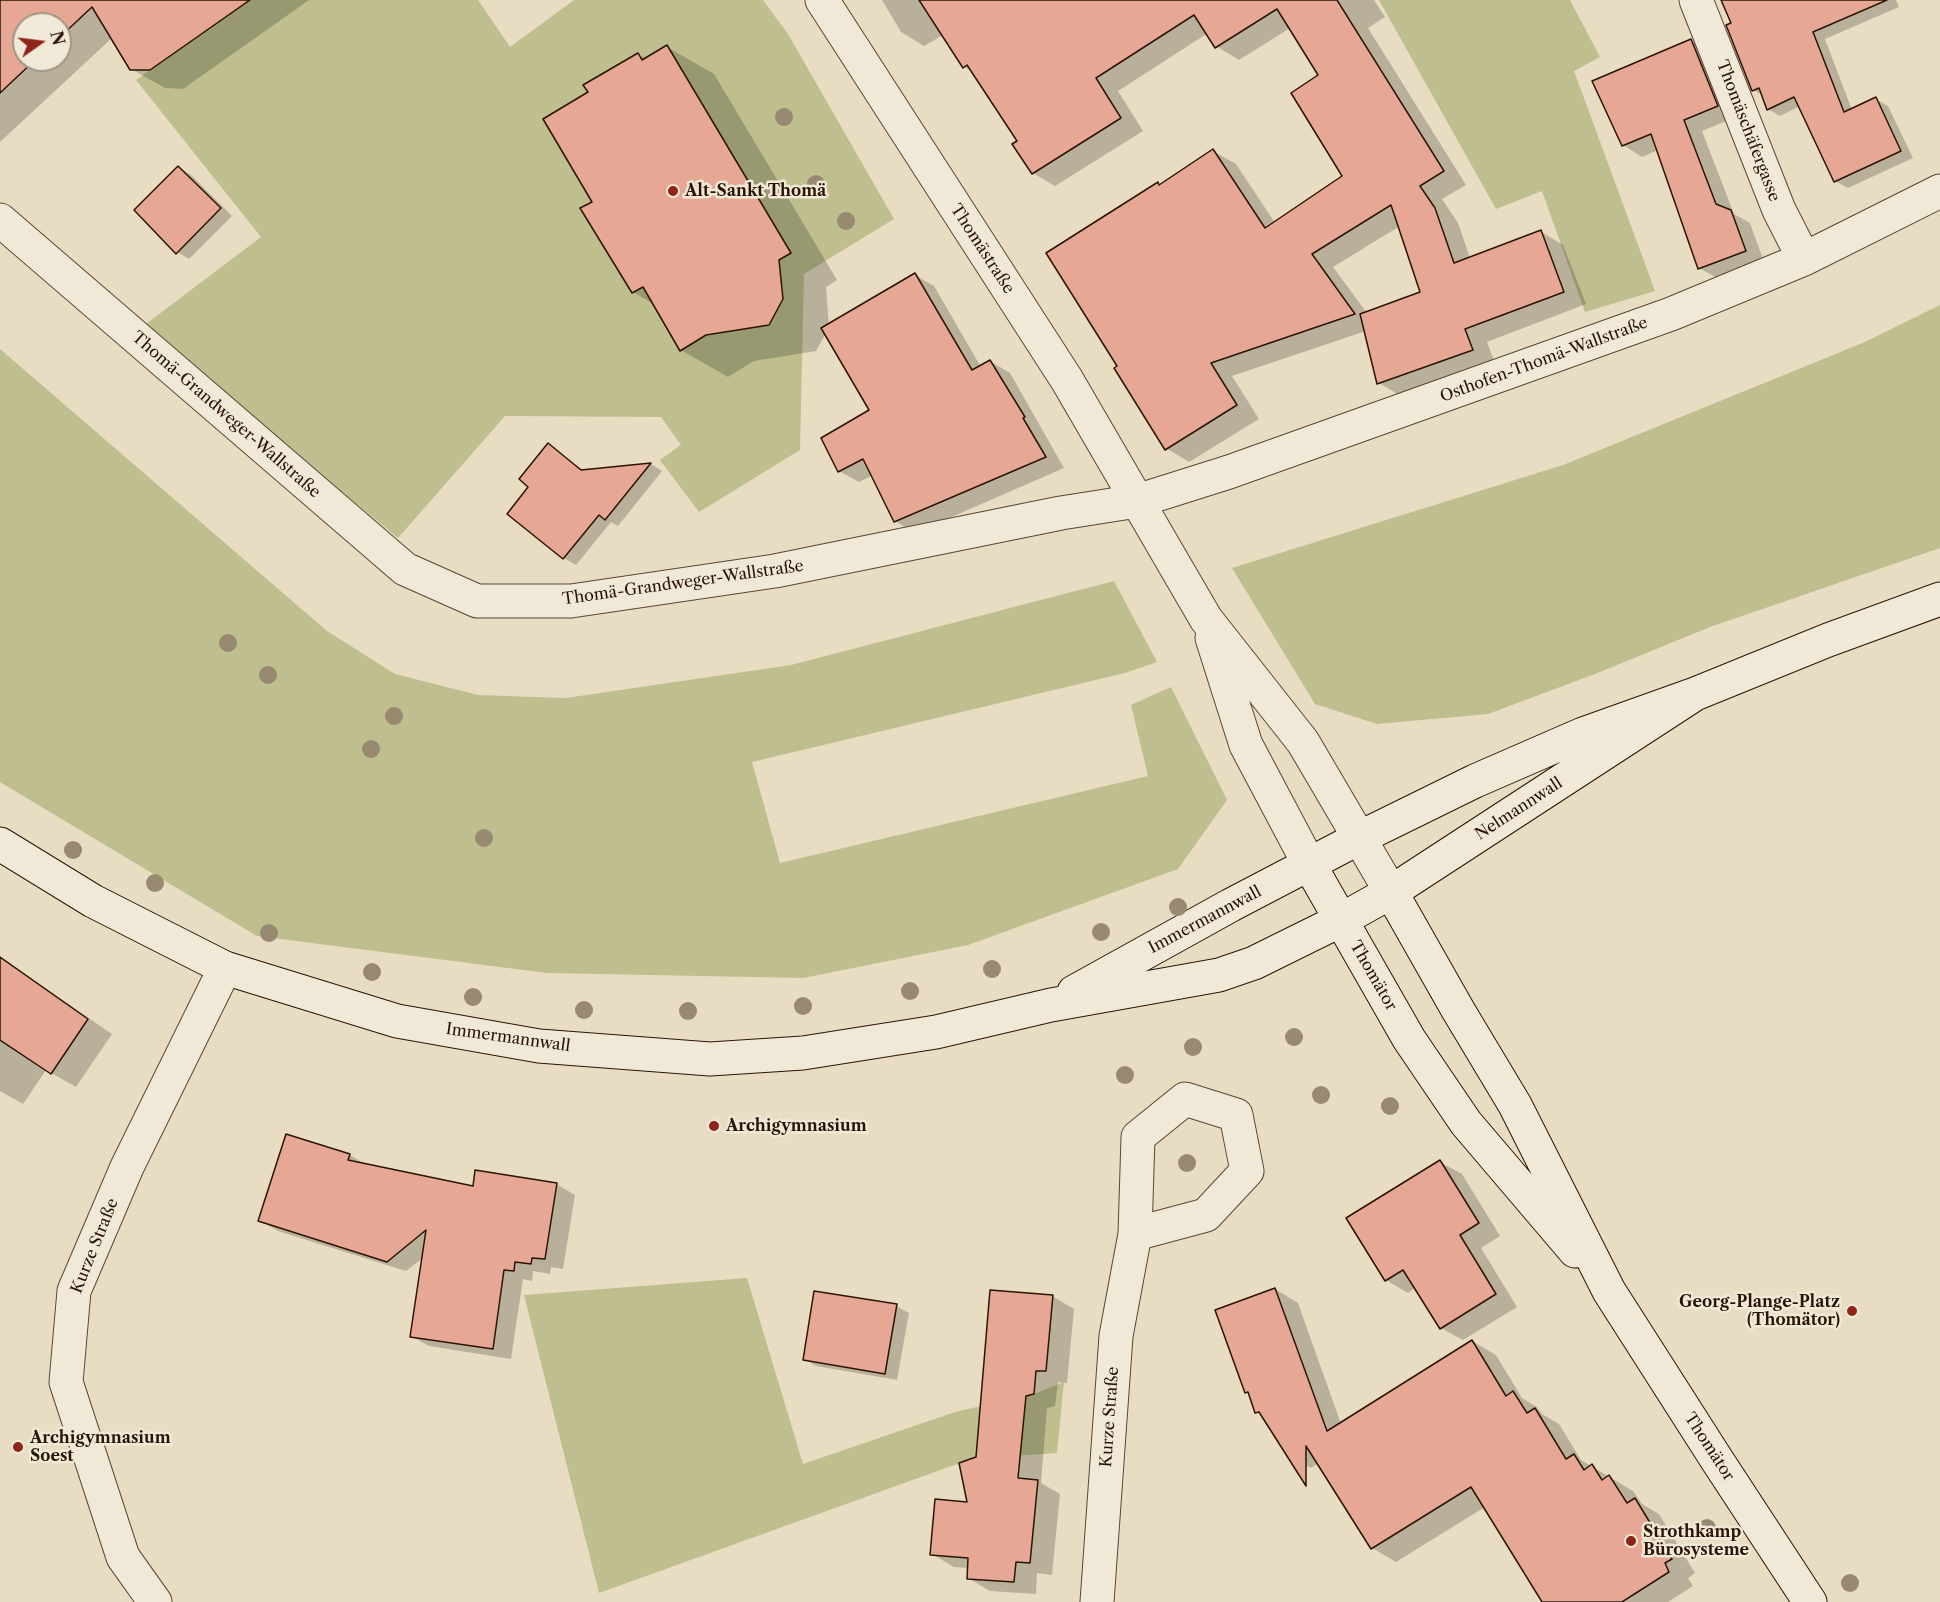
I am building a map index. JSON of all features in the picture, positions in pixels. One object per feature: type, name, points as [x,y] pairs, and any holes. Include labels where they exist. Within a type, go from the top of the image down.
[{"type":"street","name":"Thomästraße","points":[[822,0],[1067,380],[1137,501]]},
{"type":"street","name":"Thomäschäfergasse","points":[[1696,0],[1779,210],[1804,259]]},
{"type":"street","name":"Osthofen-Thomä-Wallstraße","points":[[1137,501],[1229,472],[1671,314],[1804,259],[1940,191]]},
{"type":"street","name":"Thomä-Grandweger-Wallstraße","points":[[0,220],[405,569],[477,601],[571,601],[776,571],[1061,513],[1137,501]]},
{"type":"street","name":"Thomätor","points":[[1137,501],[1206,619],[1303,742],[1515,1105],[1609,1291],[1810,1602]]},
{"type":"street","name":"Nelmannwall","points":[[1359,838],[1476,781],[1583,734],[1695,694],[1828,640],[1940,599]]},
{"type":"street","name":"Thomätor","points":[[1206,619],[1246,745],[1309,864],[1409,1039],[1466,1123],[1609,1291]]},
{"type":"street","name":"Nelmannwall","points":[[1341,920],[1391,892],[1695,694]]},
{"type":"street","name":"Immermannwall","points":[[1051,1005],[1179,933],[1359,838]]},
{"type":"street","name":"Immermannwall","points":[[0,844],[93,901],[225,968],[397,1021],[539,1046],[710,1059],[803,1053],[925,1034],[1051,1005],[1219,975],[1254,963],[1341,920]]},
{"type":"street","name":"Kurze Straße","points":[[155,1602],[123,1557],[66,1382],[74,1291],[127,1167],[225,968]]},
{"type":"street","name":"Kurze Straße","points":[[1097,1602],[1116,1336],[1135,1234]]},
{"type":"green space","points":[[250,0],[478,0],[510,47],[574,0],[763,0],[788,34],[894,219],[804,274],[800,450],[699,512],[660,460],[681,445],[661,417],[505,416],[398,538],[142,327],[261,237],[136,80]]},
{"type":"green space","points":[[1379,0],[1570,0],[1600,57],[1574,71],[1655,291],[1585,312],[1542,191],[1496,209]]},
{"type":"green space","points":[[1940,305],[1940,548],[1710,627],[1488,714],[1377,724],[1315,704],[1232,568],[1563,465],[1865,342]]},
{"type":"green space","points":[[0,349],[327,631],[395,674],[478,695],[566,698],[791,665],[1114,581],[1157,662],[1125,673],[752,762],[780,863],[1148,776],[1131,705],[1171,687],[1227,800],[1178,869],[968,945],[803,978],[547,973],[257,936],[0,782]]},
{"type":"green space","points":[[747,1278],[803,1464],[955,1412],[1034,1394],[1064,1382],[1057,1453],[971,1459],[599,1593],[524,1295]]},
{"type":"building","points":[[0,0],[250,0],[150,70],[130,70],[92,7],[72,26],[72,12],[12,12],[12,72],[22,72],[0,93]]},
{"type":"building","points":[[919,0],[1337,0],[1444,171],[1420,186],[1435,208],[1454,263],[1541,230],[1564,292],[1465,329],[1473,350],[1377,384],[1360,314],[1420,292],[1391,205],[1312,254],[1355,314],[1211,363],[1237,405],[1165,450],[1114,368],[1117,366],[1046,253],[1158,182],[1159,185],[1213,149],[1265,228],[1342,176],[1291,93],[1318,75],[1277,9],[1215,48],[1194,15],[1096,78],[1121,118],[1032,174],[1012,144],[1017,141],[967,65],[963,68]]},
{"type":"building","points":[[1721,0],[1887,0],[1813,32],[1844,112],[1876,97],[1901,151],[1834,182],[1794,97],[1767,110],[1759,88],[1752,91],[1726,25],[1731,23]]},
{"type":"building","points":[[1691,39],[1718,106],[1684,120],[1716,204],[1731,210],[1746,251],[1698,269],[1651,134],[1622,146],[1592,81]]},
{"type":"building","name":"Alt-Sankt Thomä","points":[[667,45],[791,253],[779,260],[783,299],[769,325],[706,335],[680,351],[643,287],[632,293],[580,208],[592,202],[543,119],[588,92],[583,85],[638,53],[642,60]]},
{"type":"building","points":[[178,166],[221,208],[176,254],[134,210]]},
{"type":"building","points":[[915,273],[972,370],[990,360],[1025,417],[1023,418],[1046,457],[894,522],[863,459],[838,472],[821,438],[869,410],[821,328]]},
{"type":"building","points":[[548,443],[581,470],[651,463],[605,520],[599,515],[563,559],[507,514],[528,487],[519,479]]},
{"type":"building","points":[[0,957],[88,1019],[51,1074],[0,1040]]},
{"type":"building","points":[[286,1134],[350,1154],[348,1160],[473,1186],[475,1170],[557,1183],[545,1259],[532,1258],[531,1264],[515,1262],[514,1271],[504,1270],[493,1349],[410,1337],[426,1230],[387,1262],[258,1221]]},
{"type":"building","points":[[1440,1160],[1479,1223],[1460,1235],[1496,1294],[1440,1329],[1403,1270],[1385,1281],[1346,1218]]},
{"type":"building","points":[[1275,1288],[1327,1431],[1472,1340],[1506,1396],[1513,1391],[1527,1413],[1535,1408],[1566,1459],[1574,1454],[1584,1470],[1592,1464],[1602,1480],[1609,1475],[1627,1503],[1635,1498],[1672,1559],[1665,1563],[1669,1572],[1622,1602],[1542,1602],[1471,1487],[1371,1549],[1306,1446],[1306,1486],[1259,1412],[1255,1413],[1248,1392],[1245,1393],[1215,1310]]},
{"type":"building","points":[[990,1290],[1053,1295],[1046,1371],[1036,1371],[1034,1394],[1026,1396],[1018,1478],[1038,1480],[1030,1563],[1016,1562],[1014,1582],[967,1579],[968,1558],[930,1555],[935,1499],[967,1502],[959,1463],[976,1457]]},
{"type":"building","points":[[814,1291],[897,1304],[885,1374],[803,1360]]},
{"type":"place","name":"Alt-Sankt Thomä","points":[[673,191]]},
{"type":"place","name":"Archigymnasium","points":[[714,1126]]},
{"type":"place","name":"Georg-Plange-Platz (Thomätor)","points":[[1852,1311]]},
{"type":"place","name":"Archigymnasium Soest","points":[[18,1447]]},
{"type":"place","name":"Strothkamp Bürosysteme","points":[[1631,1541]]}]
